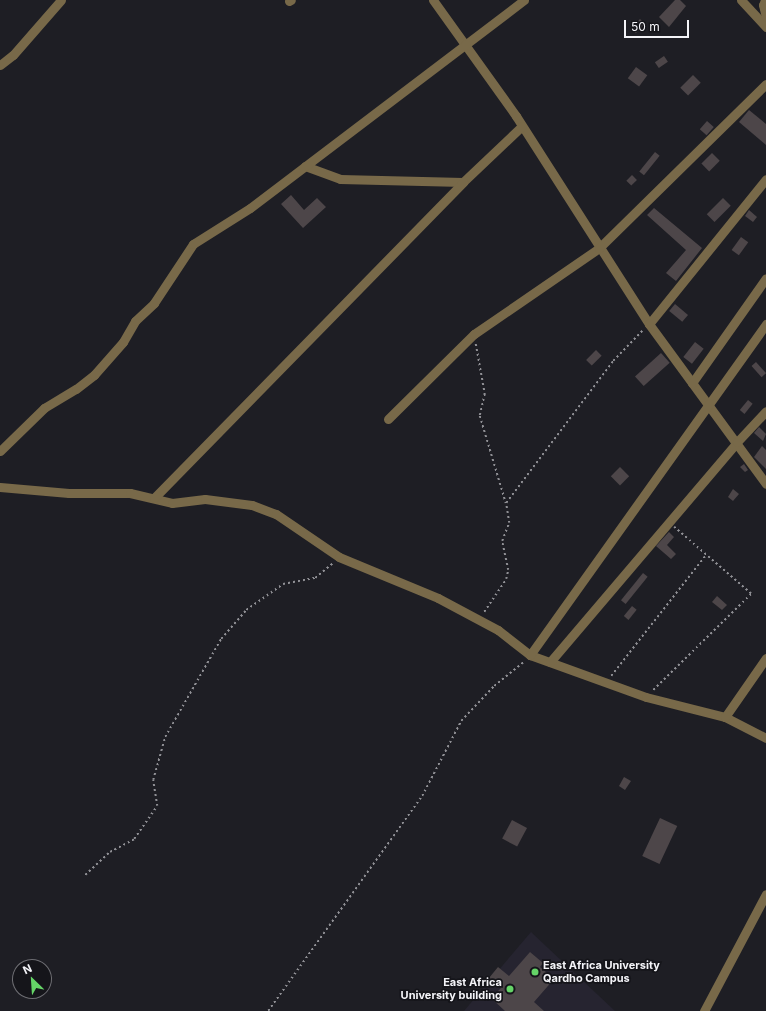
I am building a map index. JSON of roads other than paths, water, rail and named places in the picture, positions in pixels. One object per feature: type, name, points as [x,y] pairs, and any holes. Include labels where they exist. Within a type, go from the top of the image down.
[{"type":"street","points":[[0,65],[13,55],[61,0]]},
{"type":"street","points":[[433,0],[522,126],[649,324],[737,442],[766,484]]},
{"type":"street","points":[[0,451],[44,408],[76,389],[94,375],[124,342],[135,321],[154,303],[193,244],[250,208],[524,0]]},
{"type":"street","points":[[740,0],[766,27]]},
{"type":"street","points":[[765,0],[763,5],[766,17]]},
{"type":"street","points":[[388,419],[474,334],[599,248],[766,84]]},
{"type":"street","points":[[154,498],[463,182],[522,126]]},
{"type":"street","points":[[305,166],[340,179],[463,182]]},
{"type":"street","points":[[649,324],[766,178]]},
{"type":"street","points":[[692,382],[766,278]]},
{"type":"street","points":[[530,655],[766,324]]},
{"type":"street","points":[[550,662],[737,442],[766,411]]},
{"type":"street","points":[[0,487],[69,493],[130,493],[172,503],[206,499],[252,505],[276,514],[339,557],[438,598],[507,635],[530,655],[646,697],[725,717],[766,738]]},
{"type":"street","points":[[725,717],[766,658]]},
{"type":"street","points":[[704,1011],[766,894]]},
{"type":"place","name":"East Africa University Qardho Campus","points":[[535,972]]},
{"type":"place","name":"East Africa University building","points":[[510,989]]}]
